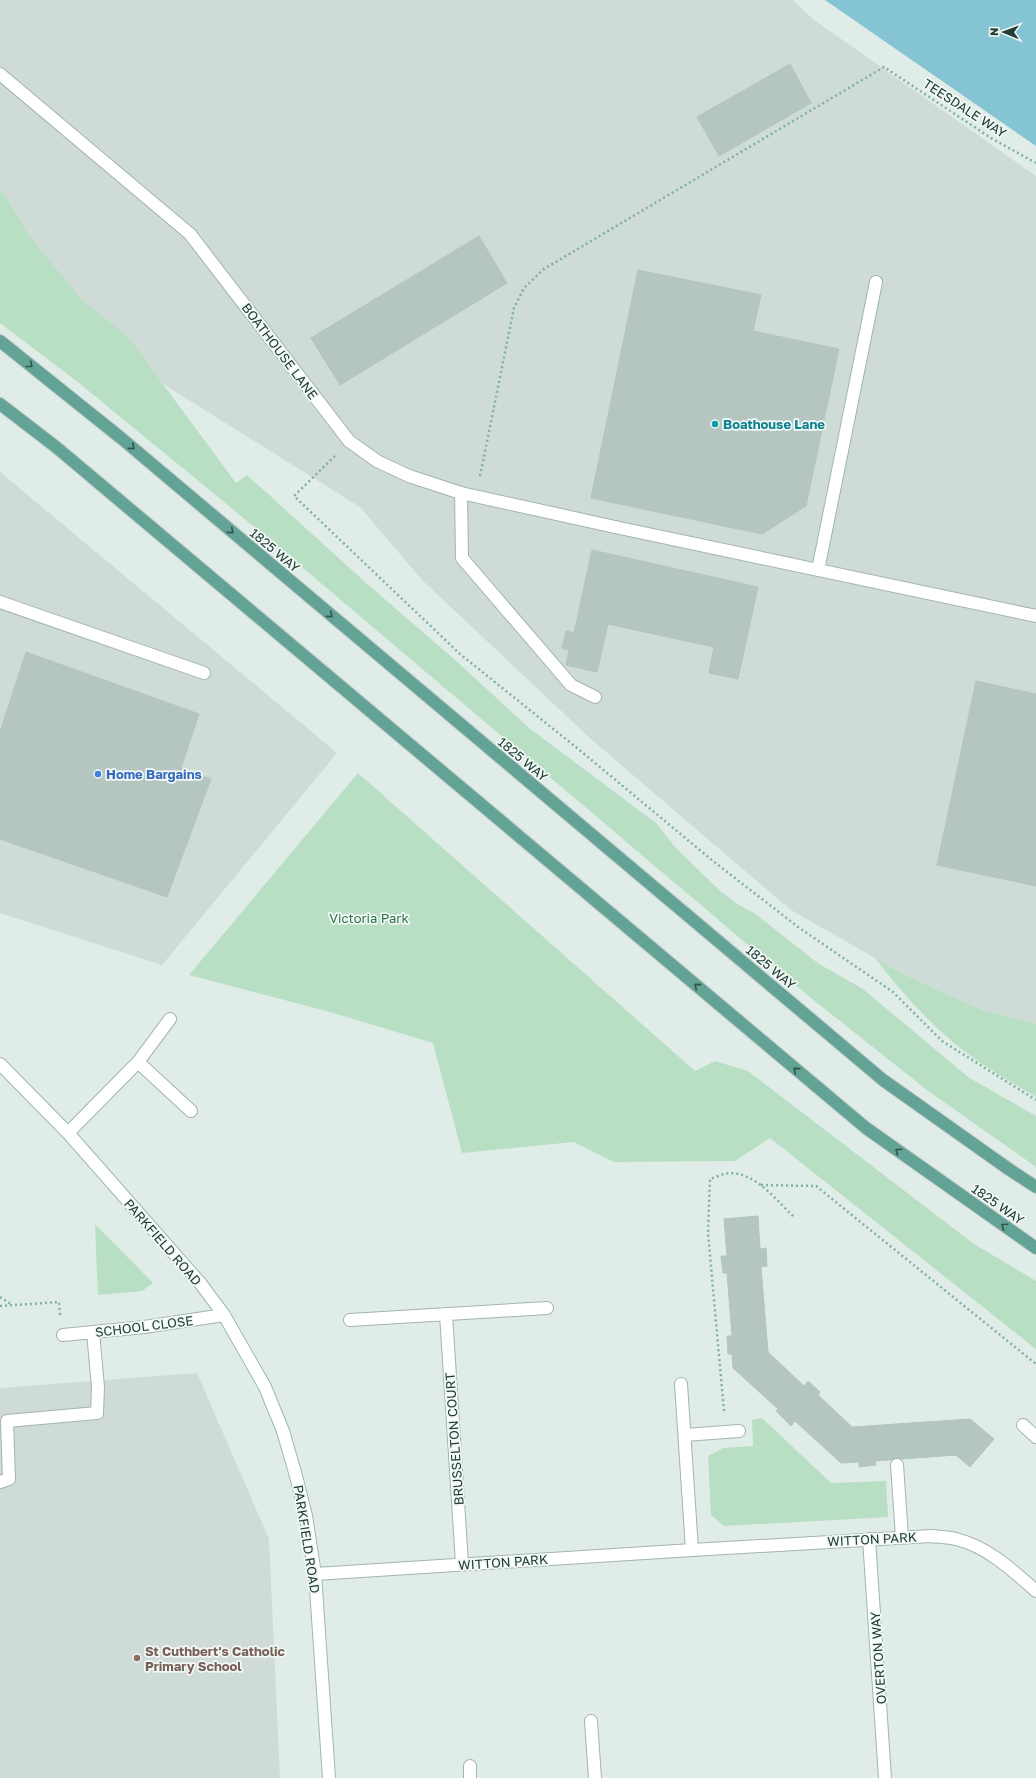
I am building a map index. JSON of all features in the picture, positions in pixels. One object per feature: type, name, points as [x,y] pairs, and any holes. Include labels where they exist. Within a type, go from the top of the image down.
[{"type":"main road","name":"1825 WAY","points":[[0,341],[127,443],[883,1080],[1036,1187]]},
{"type":"main road","name":"1825 WAY","points":[[0,404],[74,462],[866,1128],[1036,1248]]},
{"type":"street","name":"BOATHOUSE LANE","points":[[0,74],[190,234],[349,441],[377,461],[409,476],[476,498],[818,570],[1034,612]]},
{"type":"street","points":[[818,570],[876,282]]},
{"type":"street","points":[[461,494],[462,558],[572,685],[596,697]]},
{"type":"street","points":[[0,602],[204,673]]},
{"type":"street","points":[[68,1133],[138,1062],[170,1019]]},
{"type":"street","points":[[138,1062],[191,1111]]},
{"type":"street","name":"PARKFIELD ROAD","points":[[0,1064],[68,1133],[201,1284],[224,1315],[265,1387],[283,1431],[306,1516],[314,1574],[329,1778]]},
{"type":"street","points":[[350,1320],[547,1308]]},
{"type":"street","name":"BRUSSELTON COURT","points":[[446,1314],[462,1564]]},
{"type":"street","name":"SCHOOL CLOSE","points":[[63,1335],[144,1328],[224,1315]]},
{"type":"street","points":[[0,1482],[9,1479],[7,1421],[97,1413],[98,1387],[93,1332]]},
{"type":"street","points":[[681,1384],[692,1550]]},
{"type":"street","points":[[1023,1425],[1036,1437]]},
{"type":"street","points":[[685,1434],[739,1431]]},
{"type":"street","points":[[897,1465],[902,1537]]},
{"type":"street","name":"WITTON PARK","points":[[314,1574],[931,1536],[955,1538],[980,1548],[999,1559],[1036,1591]]},
{"type":"street","name":"OVERTON WAY","points":[[869,1539],[885,1778]]},
{"type":"street","points":[[591,1721],[595,1778]]},
{"type":"street","points":[[470,1766],[470,1778]]},
{"type":"path","name":"TEESDALE WAY","points":[[476,498],[514,308],[524,288],[544,269],[884,67],[991,138],[1036,163]]},
{"type":"path","points":[[349,441],[294,496],[454,649],[719,866],[798,927],[893,992],[942,1041],[1036,1100]]},
{"type":"path","points":[[725,1432],[708,1233],[710,1179],[730,1173],[748,1176],[794,1217]]},
{"type":"path","points":[[761,1186],[816,1186],[1036,1364]]},
{"type":"path","points":[[0,1297],[12,1305]]},
{"type":"path","points":[[0,1306],[59,1302],[63,1335]]},
{"type":"shaded area","points":[[0,0],[793,0],[814,20],[1036,176],[1036,1024],[982,1010],[903,974],[791,910],[592,740],[422,580],[360,507],[0,282]]},
{"type":"shaded area","points":[[0,472],[337,753],[162,965],[0,913]]},
{"type":"shaded area","name":"St Cuthbert's Catholic Primary School","points":[[197,1373],[269,1539],[280,1778],[0,1778],[0,1388]]},
{"type":"green space","points":[[0,190],[6,197],[29,236],[82,300],[128,337],[236,483],[247,475],[529,728],[656,823],[675,847],[719,890],[737,904],[754,913],[819,964],[863,989],[968,1077],[1036,1116],[1036,1167],[927,1090],[806,994],[257,529],[79,383],[0,323]]},
{"type":"green space","name":"Victoria Park","points":[[358,773],[695,1071],[715,1061],[748,1071],[974,1244],[1036,1281],[1036,1349],[770,1138],[735,1161],[614,1162],[574,1142],[462,1153],[433,1043],[330,1012],[189,975]]},
{"type":"green space","points":[[875,958],[903,974],[982,1010],[1036,1024],[1036,1097],[984,1065],[954,1043],[932,1024],[912,1003]]},
{"type":"green space","points":[[95,1224],[153,1283],[142,1291],[98,1295]]},
{"type":"green space","points":[[762,1418],[831,1483],[886,1481],[888,1517],[724,1526],[711,1515],[708,1456],[723,1448],[753,1446],[752,1420]]},
{"type":"water","points":[[825,0],[1036,0],[1036,146]]},
{"type":"building","points":[[790,64],[811,103],[719,156],[697,117]]},
{"type":"building","points":[[479,236],[507,283],[340,385],[311,338]]},
{"type":"building","name":"Boathouse Lane","points":[[638,270],[761,295],[753,331],[839,349],[806,506],[762,534],[591,498]]},
{"type":"building","points":[[592,550],[758,587],[738,679],[709,673],[714,647],[608,624],[597,672],[566,665],[569,650],[562,648],[566,631],[574,633]]},
{"type":"building","name":"Home Bargains","points":[[26,652],[199,714],[181,768],[211,779],[167,897],[0,839],[0,732]]},
{"type":"building","points":[[976,681],[1036,694],[1036,886],[937,865]]},
{"type":"building","points":[[758,1216],[760,1249],[766,1248],[767,1266],[761,1267],[768,1352],[804,1386],[808,1381],[820,1392],[818,1395],[852,1427],[970,1419],[994,1439],[970,1467],[956,1455],[875,1461],[876,1465],[859,1467],[859,1462],[841,1463],[795,1421],[791,1426],[776,1411],[778,1409],[733,1368],[732,1354],[728,1354],[727,1336],[732,1336],[727,1273],[723,1273],[721,1256],[727,1256],[724,1219]]},
{"type":"place","name":"Boathouse Lane","points":[[715,424]]},
{"type":"place","name":"Home Bargains","points":[[98,774]]},
{"type":"place","name":"St Cuthbert's Catholic Primary School","points":[[137,1658]]}]
